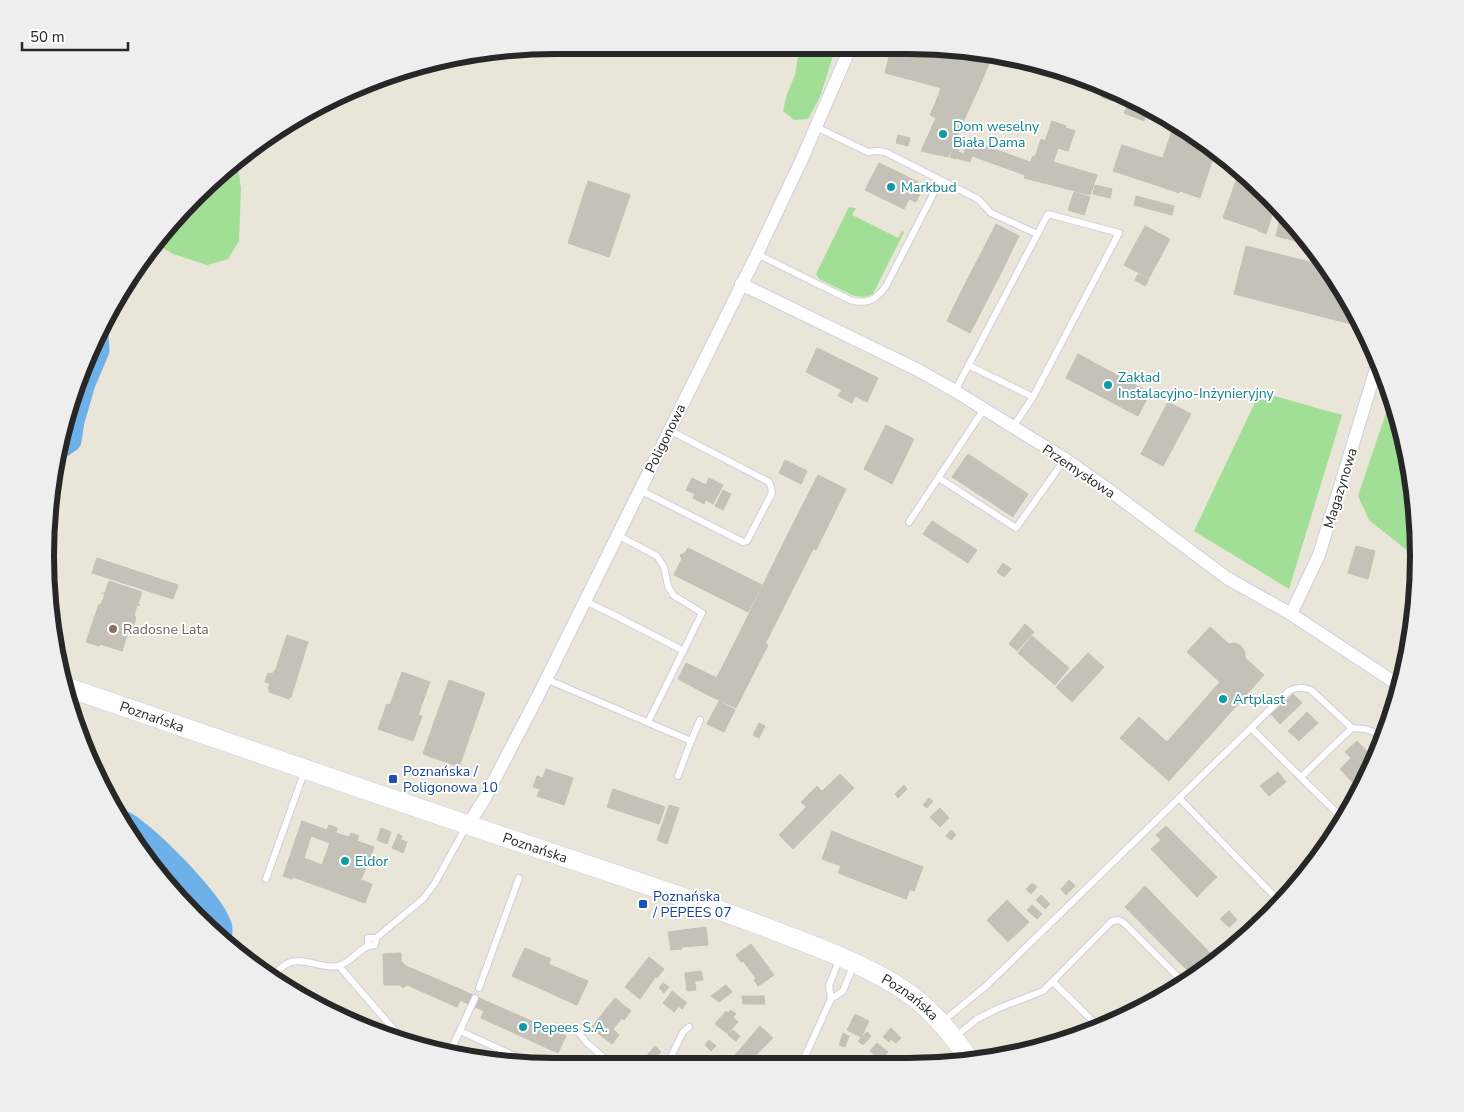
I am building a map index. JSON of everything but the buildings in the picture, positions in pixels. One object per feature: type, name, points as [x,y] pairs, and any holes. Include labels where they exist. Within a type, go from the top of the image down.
[{"type":"main road","name":"Poznańska","points":[[72,689],[637,881],[754,922],[848,959],[909,993],[930,1011],[954,1037],[966,1055]]},
{"type":"street","name":"Poligonowa","points":[[468,825],[485,798],[546,679],[757,254],[848,54]]},
{"type":"street","name":"Przemysłowa","points":[[741,284],[918,370],[955,391],[1065,459],[1114,493],[1227,578],[1291,614],[1394,682]]},
{"type":"street","name":"Magazynowa","points":[[1291,614],[1320,555],[1375,372]]},
{"type":"lane","points":[[816,127],[868,152],[878,150],[885,152],[978,199],[991,213],[1037,234]]},
{"type":"lane","points":[[757,254],[850,300],[868,302],[880,294],[886,286],[940,181]]},
{"type":"lane","points":[[955,391],[1048,214],[1119,233],[1033,397],[1013,427]]},
{"type":"lane","points":[[968,365],[1033,397]]},
{"type":"lane","points":[[909,522],[984,409]]},
{"type":"lane","points":[[640,490],[743,542],[747,541],[772,493],[769,482],[669,430]]},
{"type":"lane","points":[[939,478],[1016,528],[1065,459]]},
{"type":"lane","points":[[617,535],[657,556],[664,568],[668,586],[673,595],[702,613],[648,722]]},
{"type":"lane","points":[[584,601],[684,651]]},
{"type":"lane","points":[[546,679],[691,741]]},
{"type":"lane","points":[[941,1023],[986,986],[1289,691],[1295,688],[1303,688],[1317,695],[1352,728],[1365,729],[1378,733]]},
{"type":"lane","points":[[678,776],[700,720]]},
{"type":"lane","points":[[1251,728],[1338,814]]},
{"type":"lane","points":[[1301,777],[1352,728]]},
{"type":"lane","points":[[266,878],[305,769]]},
{"type":"lane","points":[[1179,798],[1277,897]]},
{"type":"lane","points":[[276,974],[290,962],[299,961],[319,966],[339,966],[368,945],[375,945],[376,938],[423,899],[435,883],[468,825]]},
{"type":"lane","points":[[479,988],[519,878]]},
{"type":"lane","points":[[954,1037],[977,1019],[999,1008],[1043,991],[1112,921],[1116,920],[1124,923],[1180,979]]},
{"type":"lane","points":[[831,999],[829,986],[848,959]]},
{"type":"lane","points":[[804,1058],[831,999],[843,991],[848,959]]},
{"type":"lane","points":[[339,966],[396,1032]]},
{"type":"lane","points":[[1052,982],[1094,1022]]},
{"type":"lane","points":[[452,1048],[475,998]]},
{"type":"lane","points":[[670,1058],[683,1032],[689,1027]]},
{"type":"lane","points":[[460,1032],[515,1056]]},
{"type":"lane","points":[[579,1033],[605,1058]]},
{"type":"green space","points":[[799,54],[833,54],[820,97],[808,119],[794,120],[783,111],[787,94],[795,75]]},
{"type":"green space","points":[[238,168],[241,188],[239,241],[228,259],[207,265],[173,254],[161,247],[201,201]]},
{"type":"green space","points":[[849,207],[856,208],[852,215],[898,238],[902,231],[904,232],[873,294],[865,297],[854,296],[819,279],[816,274]]},
{"type":"green space","points":[[1260,392],[1342,415],[1289,589],[1194,531]]},
{"type":"green space","points":[[1388,408],[1401,458],[1406,490],[1410,553],[1369,520],[1358,496]]},
{"type":"water","points":[[124,812],[129,812],[154,830],[201,877],[224,908],[231,922],[231,939],[178,887],[138,835]]},
{"type":"waterway","points":[[67,441],[71,424]]},
{"type":"place","name":"Dom weselny Biała Dama","points":[[943,134]]},
{"type":"place","name":"Markbud","points":[[891,187]]},
{"type":"place","name":"Zakład Instalacyjno-Inżynieryjny","points":[[1108,385]]},
{"type":"place","name":"Radosne Lata","points":[[113,629]]},
{"type":"place","name":"Artplast","points":[[1223,699]]},
{"type":"place","name":"Poznańska / Poligonowa 10","points":[[393,779]]},
{"type":"place","name":"Eldor","points":[[345,861]]},
{"type":"place","name":"Poznańska / PEPEES 07","points":[[643,904]]},
{"type":"place","name":"Pepees S.A.","points":[[523,1027]]}]
